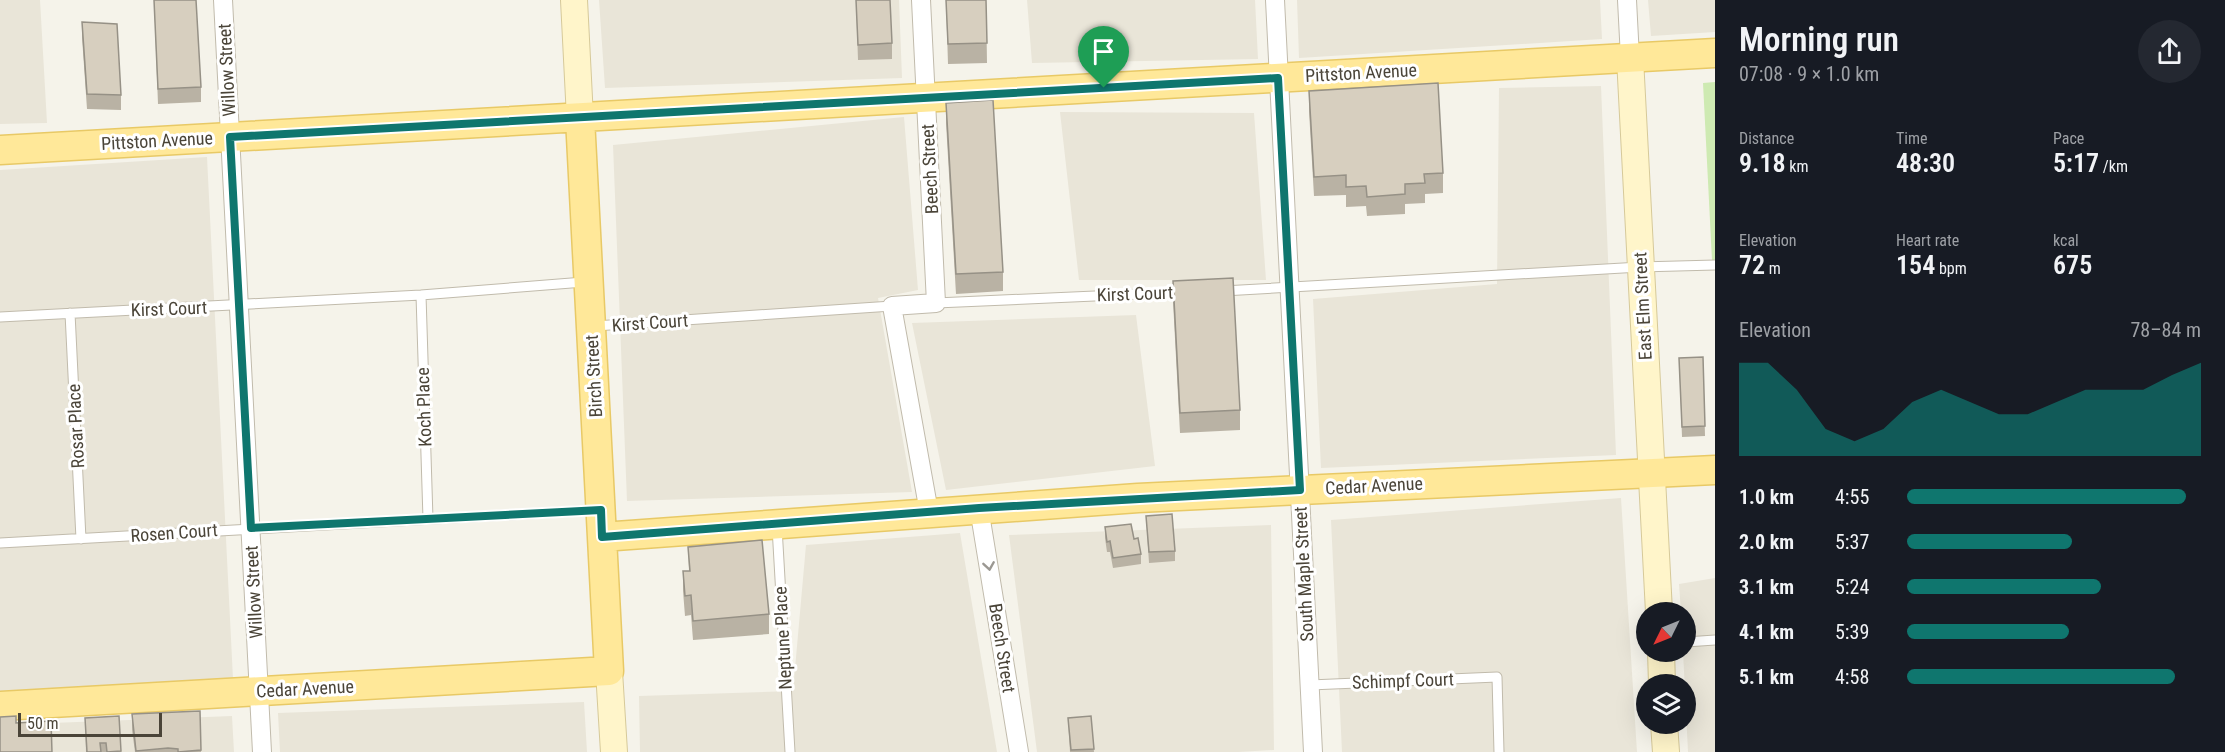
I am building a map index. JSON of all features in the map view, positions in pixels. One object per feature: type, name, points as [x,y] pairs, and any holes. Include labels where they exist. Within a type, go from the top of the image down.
[{"type":"main road","name":"Pittston Avenue","points":[[0,150],[1715,53]]},
{"type":"main road","name":"Birch Street","points":[[580,118],[609,671]]},
{"type":"main road","name":"Cedar Avenue","points":[[601,523],[777,525],[979,508],[1715,470]]},
{"type":"main road","name":"Cedar Avenue","points":[[0,706],[609,671]]},
{"type":"street","name":"Willow Street","points":[[224,0],[262,752]]},
{"type":"street","name":"Birch Street","points":[[574,0],[580,118]]},
{"type":"street","name":"Beech Street","points":[[921,0],[936,303]]},
{"type":"street","name":"South Maple Street","points":[[1275,0],[1313,752]]},
{"type":"street","name":"East Elm Street","points":[[1627,0],[1658,602]]},
{"type":"street","name":"Kirst Court","points":[[892,306],[936,303]]},
{"type":"street","points":[[892,306],[929,512]]},
{"type":"street","name":"Beech Street","points":[[979,508],[1019,752]]},
{"type":"street","name":"Birch Street","points":[[609,671],[614,752]]},
{"type":"street","points":[[1665,734],[1666,752]]},
{"type":"lane","points":[[1207,291],[1715,265]]},
{"type":"lane","name":"Kirst Court","points":[[0,317],[421,295],[589,281]]},
{"type":"lane","name":"Kirst Court","points":[[936,303],[1195,292]]},
{"type":"lane","name":"Koch Place","points":[[421,295],[428,519]]},
{"type":"lane","name":"Kirst Court","points":[[591,327],[892,306]]},
{"type":"lane","name":"Rosar Place","points":[[70,313],[81,539]]},
{"type":"lane","name":"Rosen Court","points":[[0,543],[428,519],[601,523]]},
{"type":"lane","name":"Neptune Place","points":[[777,525],[790,752]]},
{"type":"lane","points":[[1696,641],[1715,640]]},
{"type":"lane","name":"Schimpf Court","points":[[1310,685],[1497,677],[1499,752]]},
{"type":"shaded area","points":[[0,0],[40,0],[47,123],[0,124]]},
{"type":"shaded area","points":[[599,0],[899,0],[902,78],[605,88]]},
{"type":"shaded area","points":[[1027,0],[1255,0],[1258,59],[1032,63]]},
{"type":"shaded area","points":[[1297,0],[1600,0],[1602,39],[1299,58]]},
{"type":"shaded area","points":[[1648,0],[1715,0],[1715,32],[1651,36]]},
{"type":"shaded area","points":[[1601,86],[1616,455],[1321,468],[1313,299],[1497,284],[1499,88]]},
{"type":"shaded area","points":[[1060,112],[1254,113],[1266,280],[1079,280]]},
{"type":"shaded area","points":[[904,117],[918,290],[878,298],[912,492],[627,501],[613,145]]},
{"type":"shaded area","points":[[207,157],[233,679],[0,692],[0,170]]},
{"type":"shaded area","points":[[1136,315],[1155,466],[946,490],[912,323]]},
{"type":"shaded area","points":[[1621,498],[1637,752],[1342,752],[1331,520]]},
{"type":"shaded area","points":[[1271,525],[1274,750],[1037,752],[1009,535]]},
{"type":"shaded area","points":[[960,533],[997,752],[640,752],[639,696],[793,691],[806,545]]},
{"type":"shaded area","points":[[1715,578],[1715,752],[1688,752],[1687,734],[1696,734],[1696,674],[1684,674],[1684,662],[1696,662],[1696,602],[1680,602],[1679,584]]},
{"type":"shaded area","points":[[584,702],[587,752],[280,752],[278,713]]},
{"type":"shaded area","points":[[232,716],[234,752],[0,752],[0,725]]},
{"type":"green space","points":[[1715,82],[1715,260],[1712,260],[1703,83]]},
{"type":"building","points":[[154,0],[196,0],[201,87],[158,89]]},
{"type":"building","points":[[856,0],[890,0],[892,43],[858,45]]},
{"type":"building","points":[[946,0],[986,0],[987,43],[948,44]]},
{"type":"building","points":[[82,22],[117,24],[121,95],[87,94]]},
{"type":"building","points":[[1438,83],[1443,173],[1424,174],[1425,183],[1405,184],[1405,194],[1367,197],[1366,186],[1346,187],[1346,175],[1314,177],[1309,91]]},
{"type":"building","points":[[993,100],[1003,272],[956,274],[946,103]]},
{"type":"building","points":[[1233,278],[1240,410],[1180,413],[1173,281]]},
{"type":"building","points":[[1703,357],[1705,426],[1682,427],[1679,358]]},
{"type":"building","points":[[1172,514],[1175,551],[1149,552],[1146,516]]},
{"type":"building","points":[[1131,524],[1134,539],[1138,538],[1141,554],[1113,558],[1110,541],[1107,542],[1105,527]]},
{"type":"building","points":[[762,540],[769,614],[693,621],[691,595],[685,596],[683,571],[690,571],[688,547]]},
{"type":"building","points":[[200,711],[201,750],[178,752],[178,749],[168,748],[136,751],[132,714]]},
{"type":"building","points":[[16,716],[16,723],[51,721],[52,752],[0,752],[0,717]]},
{"type":"building","points":[[119,716],[121,751],[107,752],[106,743],[100,743],[101,752],[87,752],[85,718]]},
{"type":"building","points":[[1091,716],[1094,749],[1071,750],[1068,718]]},
{"type":"route","points":[[1278,78],[1300,490],[979,508],[602,537],[601,510],[251,528],[230,137],[1104,88],[1278,78]]}]
